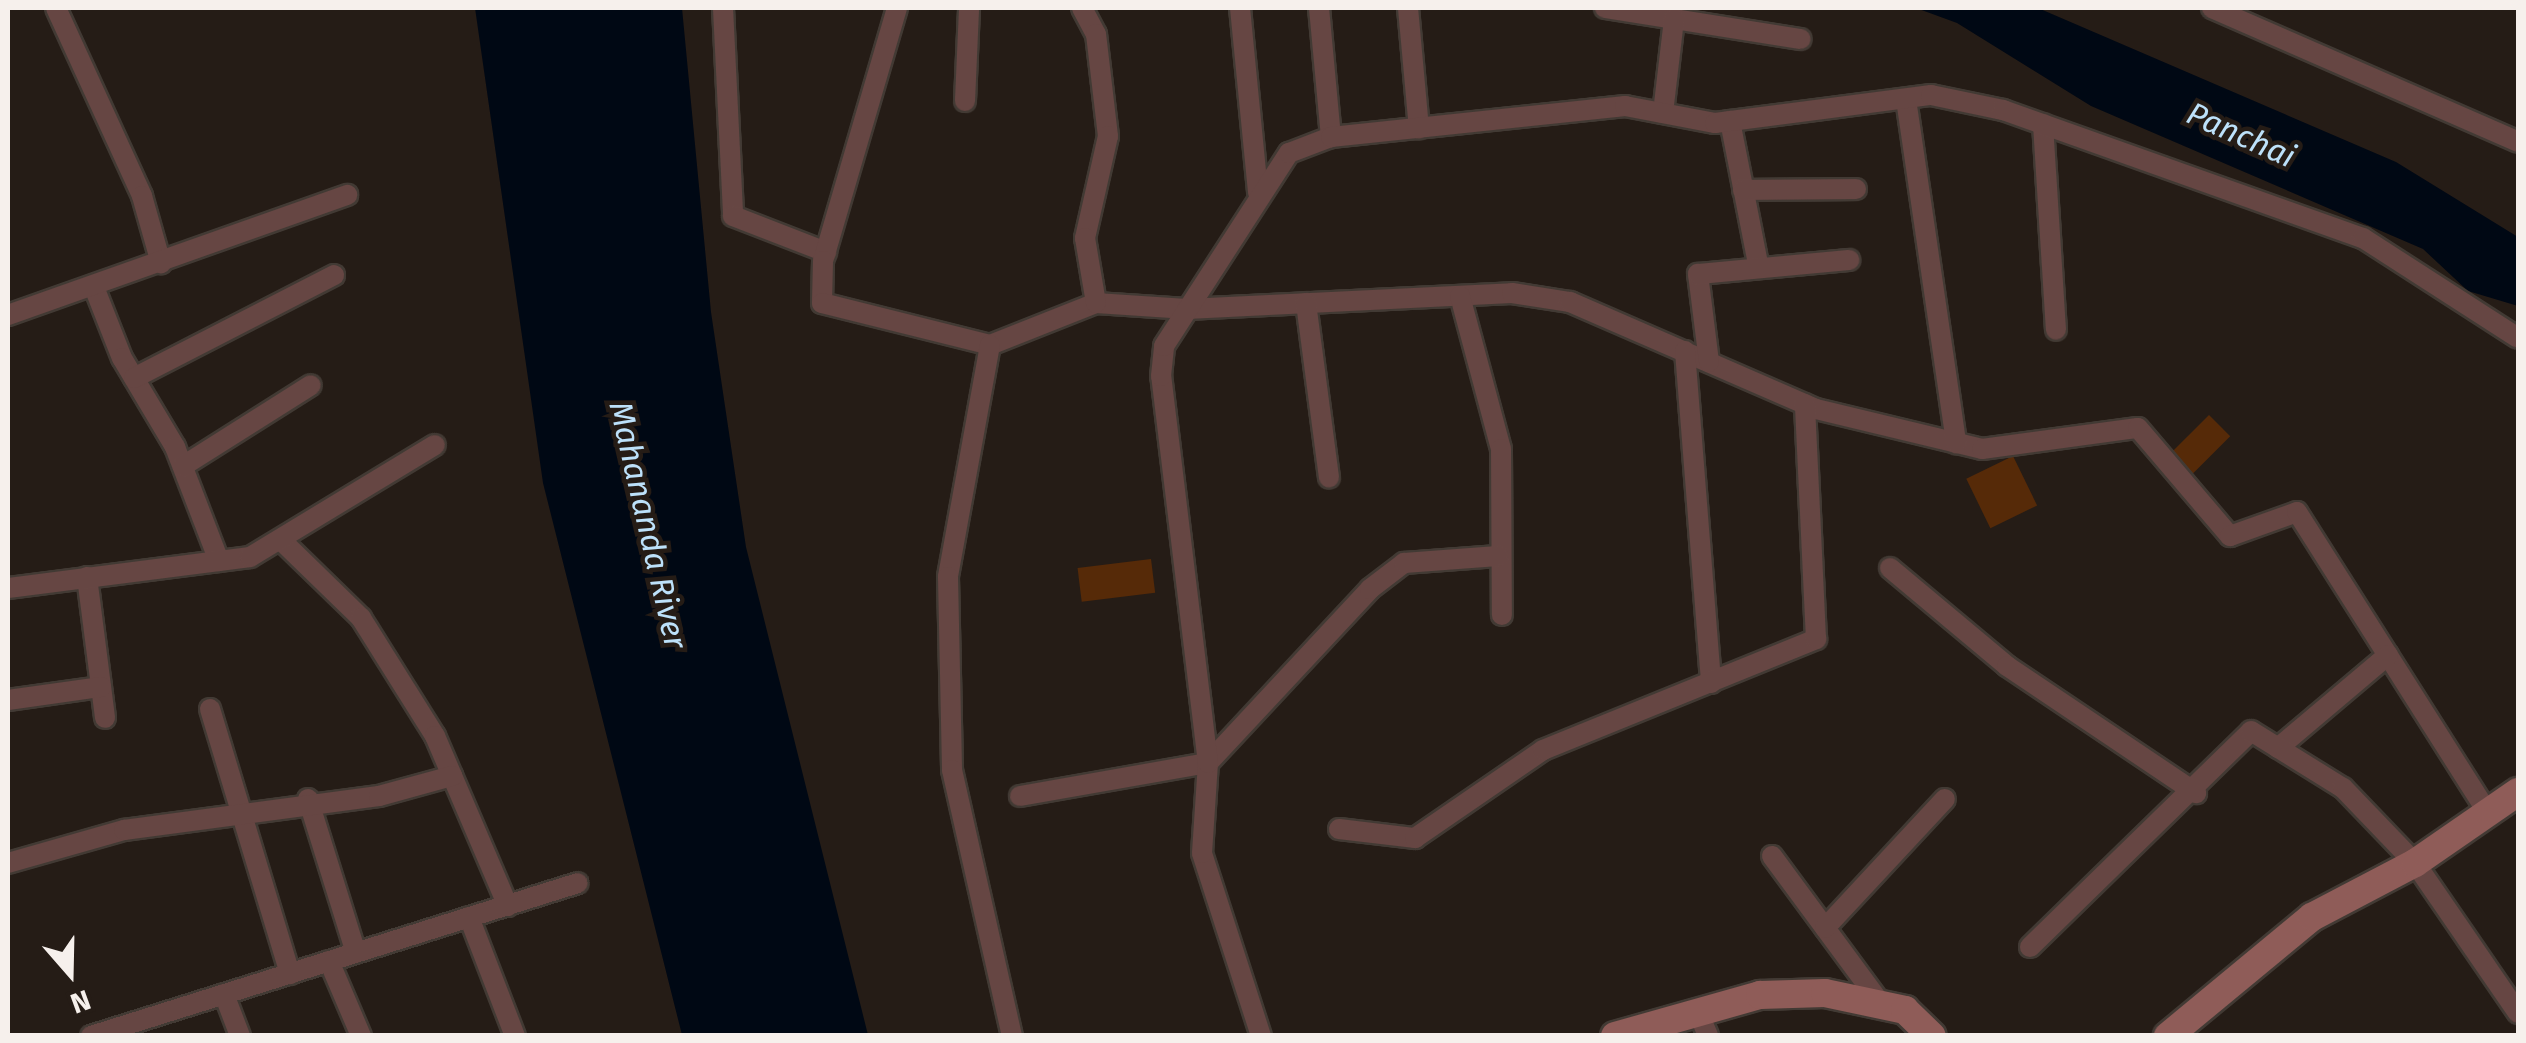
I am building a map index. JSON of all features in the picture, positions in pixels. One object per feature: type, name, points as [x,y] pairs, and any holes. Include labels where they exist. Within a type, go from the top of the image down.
[{"type":"street","points":[[56,8],[142,196],[161,264]]},
{"type":"street","points":[[723,8],[734,216],[826,252]]},
{"type":"street","points":[[897,8],[826,252],[822,303],[990,346],[1096,303],[1187,309],[1460,296],[1570,302],[1805,404],[1956,444],[1982,449],[2138,428],[2230,536],[2297,512],[2489,814]]},
{"type":"street","points":[[965,101],[969,8]]},
{"type":"street","points":[[1082,8],[1096,34],[1108,136],[1085,238],[1096,303]]},
{"type":"street","points":[[1240,8],[1258,193]]},
{"type":"street","points":[[1319,8],[1330,137]]},
{"type":"street","points":[[1408,8],[1419,130]]},
{"type":"street","points":[[1605,8],[1801,39]]},
{"type":"street","points":[[2212,8],[2518,142]]},
{"type":"street","points":[[1663,113],[1674,18]]},
{"type":"street","points":[[1261,1036],[1202,852],[1208,763],[1162,376],[1164,346],[1258,193],[1289,154],[1330,137],[1625,106],[1730,120],[1931,95],[2043,124],[2363,238],[2518,338]]},
{"type":"street","points":[[1906,98],[1956,444]]},
{"type":"street","points":[[1730,120],[1758,264]]},
{"type":"street","points":[[2043,124],[2056,330]]},
{"type":"street","points":[[1744,190],[1856,189]]},
{"type":"street","points":[[8,314],[161,264],[346,195]]},
{"type":"street","points":[[1709,362],[1698,274],[1758,264],[1849,260]]},
{"type":"street","points":[[134,378],[334,275]]},
{"type":"street","points":[[94,287],[134,378],[183,466],[219,561]]},
{"type":"street","points":[[1460,296],[1501,448],[1498,556],[1502,615]]},
{"type":"street","points":[[1306,303],[1329,477]]},
{"type":"street","points":[[990,346],[948,577],[952,770],[1012,1036]]},
{"type":"street","points":[[1685,351],[1711,684]]},
{"type":"street","points":[[183,466],[310,385]]},
{"type":"street","points":[[1339,830],[1415,838],[1543,750],[1816,639],[1805,404]]},
{"type":"street","points":[[8,588],[219,561],[285,544],[435,445]]},
{"type":"street","points":[[285,544],[362,618],[452,776],[508,906]]},
{"type":"street","points":[[1020,796],[1208,763],[1393,572],[1498,556]]},
{"type":"street","points":[[1890,568],[2007,666],[2196,793]]},
{"type":"street","points":[[87,577],[105,718]]},
{"type":"street","points":[[2278,748],[2388,655]]},
{"type":"street","points":[[8,700],[101,687]]},
{"type":"street","points":[[210,709],[290,974]]},
{"type":"street","points":[[2030,947],[2196,793],[2251,731],[2343,788],[2415,863],[2518,1013]]},
{"type":"street","points":[[8,863],[124,830],[239,815],[308,800],[379,796],[452,776]]},
{"type":"street","points":[[2168,1036],[2312,917],[2415,863],[2518,792]]},
{"type":"street","points":[[308,800],[356,953]]},
{"type":"street","points":[[1825,928],[1945,800]]},
{"type":"street","points":[[1772,856],[1882,1005]]},
{"type":"street","points":[[91,1036],[578,884]]},
{"type":"street","points":[[469,918],[515,1036]]},
{"type":"street","points":[[329,961],[361,1036]]},
{"type":"street","points":[[1627,1033],[1703,1024],[1760,995],[1825,993],[1905,1010],[1932,1036]]},
{"type":"street","points":[[224,994],[240,1036]]},
{"type":"water","name":"Mahananda River","points":[[475,8],[682,8],[711,312],[746,547],[868,1035],[682,1035],[543,483]]},
{"type":"water","name":"Panchai","points":[[1916,8],[2038,8],[2396,162],[2518,237],[2518,306],[2468,291],[2423,249],[2091,106],[1957,23]]},
{"type":"building","points":[[2209,415],[2230,436],[2190,477],[2169,455]]},
{"type":"building","points":[[2013,456],[2037,505],[1990,528],[1966,479]]},
{"type":"building","points":[[1151,559],[1155,593],[1082,602],[1078,568]]}]
